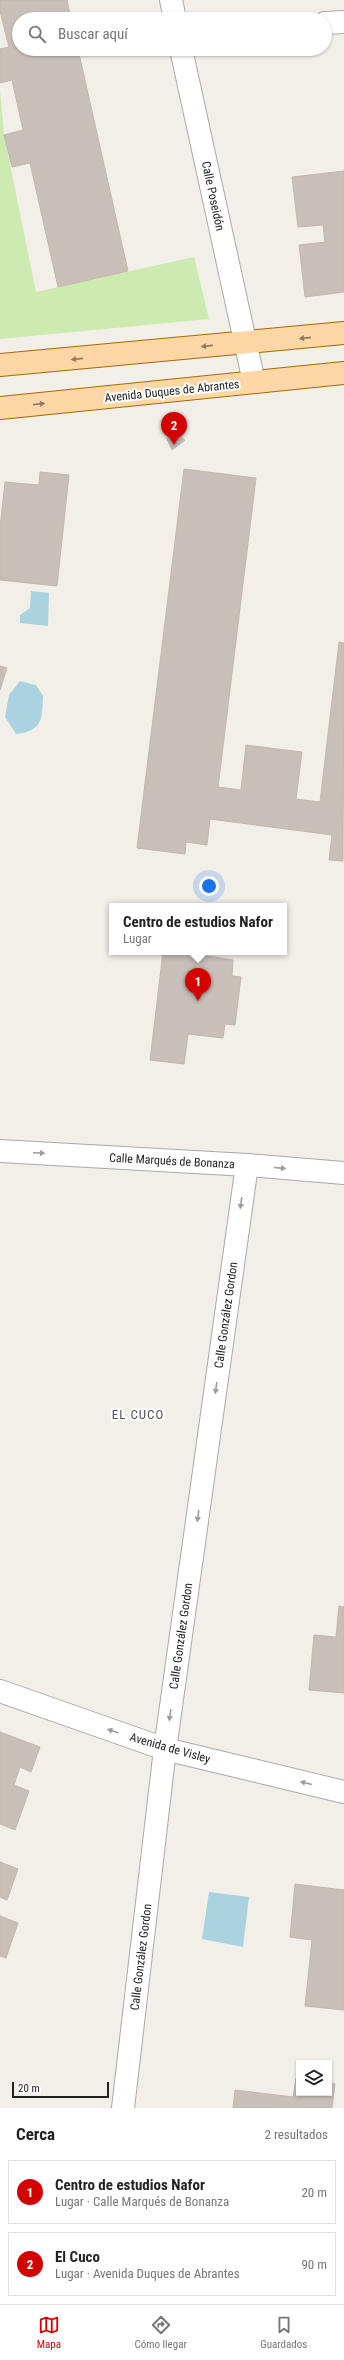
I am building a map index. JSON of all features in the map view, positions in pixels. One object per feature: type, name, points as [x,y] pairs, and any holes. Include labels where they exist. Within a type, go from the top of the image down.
[{"type":"main road","points":[[0,365],[344,334]]},
{"type":"main road","name":"Avenida Duques de Abrantes","points":[[0,408],[344,373]]},
{"type":"street","points":[[171,0],[174,12]]},
{"type":"street","points":[[332,23],[344,22]]},
{"type":"street","name":"Calle Poseidón","points":[[183,56],[254,382]]},
{"type":"street","name":"Calle Marqués de Bonanza","points":[[0,1151],[247,1165],[344,1173]]},
{"type":"street","name":"Calle González Gordon","points":[[124,2108],[165,1749],[247,1165]]},
{"type":"street","name":"Avenida de Visley","points":[[0,1691],[165,1749],[344,1792]]},
{"type":"green space","points":[[0,90],[4,135],[36,292],[194,257],[209,319],[0,339]]},
{"type":"water","points":[[31,591],[49,593],[48,626],[20,623],[20,615],[30,608]]},
{"type":"water","points":[[20,681],[36,685],[43,696],[42,711],[36,727],[16,734],[5,717],[9,695]]},
{"type":"water","points":[[209,1892],[249,1897],[243,1947],[202,1939]]},
{"type":"building","points":[[0,0],[67,0],[70,12],[12,12],[12,56],[80,56],[128,271],[58,287],[30,163],[12,167],[4,135],[23,130],[12,80],[0,83],[0,49],[9,47],[0,11]]},
{"type":"building","points":[[344,171],[344,292],[305,297],[299,245],[325,242],[323,225],[298,227],[292,177]]},
{"type":"building","points":[[173,431],[185,440],[172,450],[167,439]]},
{"type":"building","points":[[184,469],[256,478],[218,787],[241,790],[246,745],[302,752],[296,799],[320,802],[339,642],[344,643],[343,861],[329,860],[332,835],[210,819],[207,845],[186,842],[185,854],[137,848]]},
{"type":"building","points":[[40,472],[69,475],[57,586],[0,580],[0,528],[5,482],[39,485]]},
{"type":"building","points":[[0,666],[7,668],[0,690]]},
{"type":"building","points":[[163,955],[201,955],[233,960],[232,976],[241,977],[235,1025],[225,1024],[223,1038],[188,1034],[184,1064],[150,1060]]},
{"type":"building","points":[[339,1606],[344,1607],[344,1693],[309,1690],[314,1635],[336,1637]]},
{"type":"building","points":[[0,1732],[40,1747],[31,1772],[20,1767],[14,1785],[29,1791],[15,1830],[0,1824]]},
{"type":"building","points":[[0,1862],[18,1869],[7,1900],[0,1897]]},
{"type":"building","points":[[295,1884],[344,1890],[344,2010],[305,2006],[312,1940],[290,1937]]},
{"type":"building","points":[[0,1916],[18,1923],[6,1958],[0,1956]]},
{"type":"building","points":[[296,2078],[296,2096],[332,2096],[332,2084],[335,2084],[332,2108],[233,2108],[235,2090],[293,2097]]},
{"type":"place","name":"El Cuco","points":[[174,445]]},
{"type":"place","name":"Centro de estudios Nafor","points":[[198,1001]]},
{"type":"district","name":"EL CUCO","points":[[138,1414]]}]
